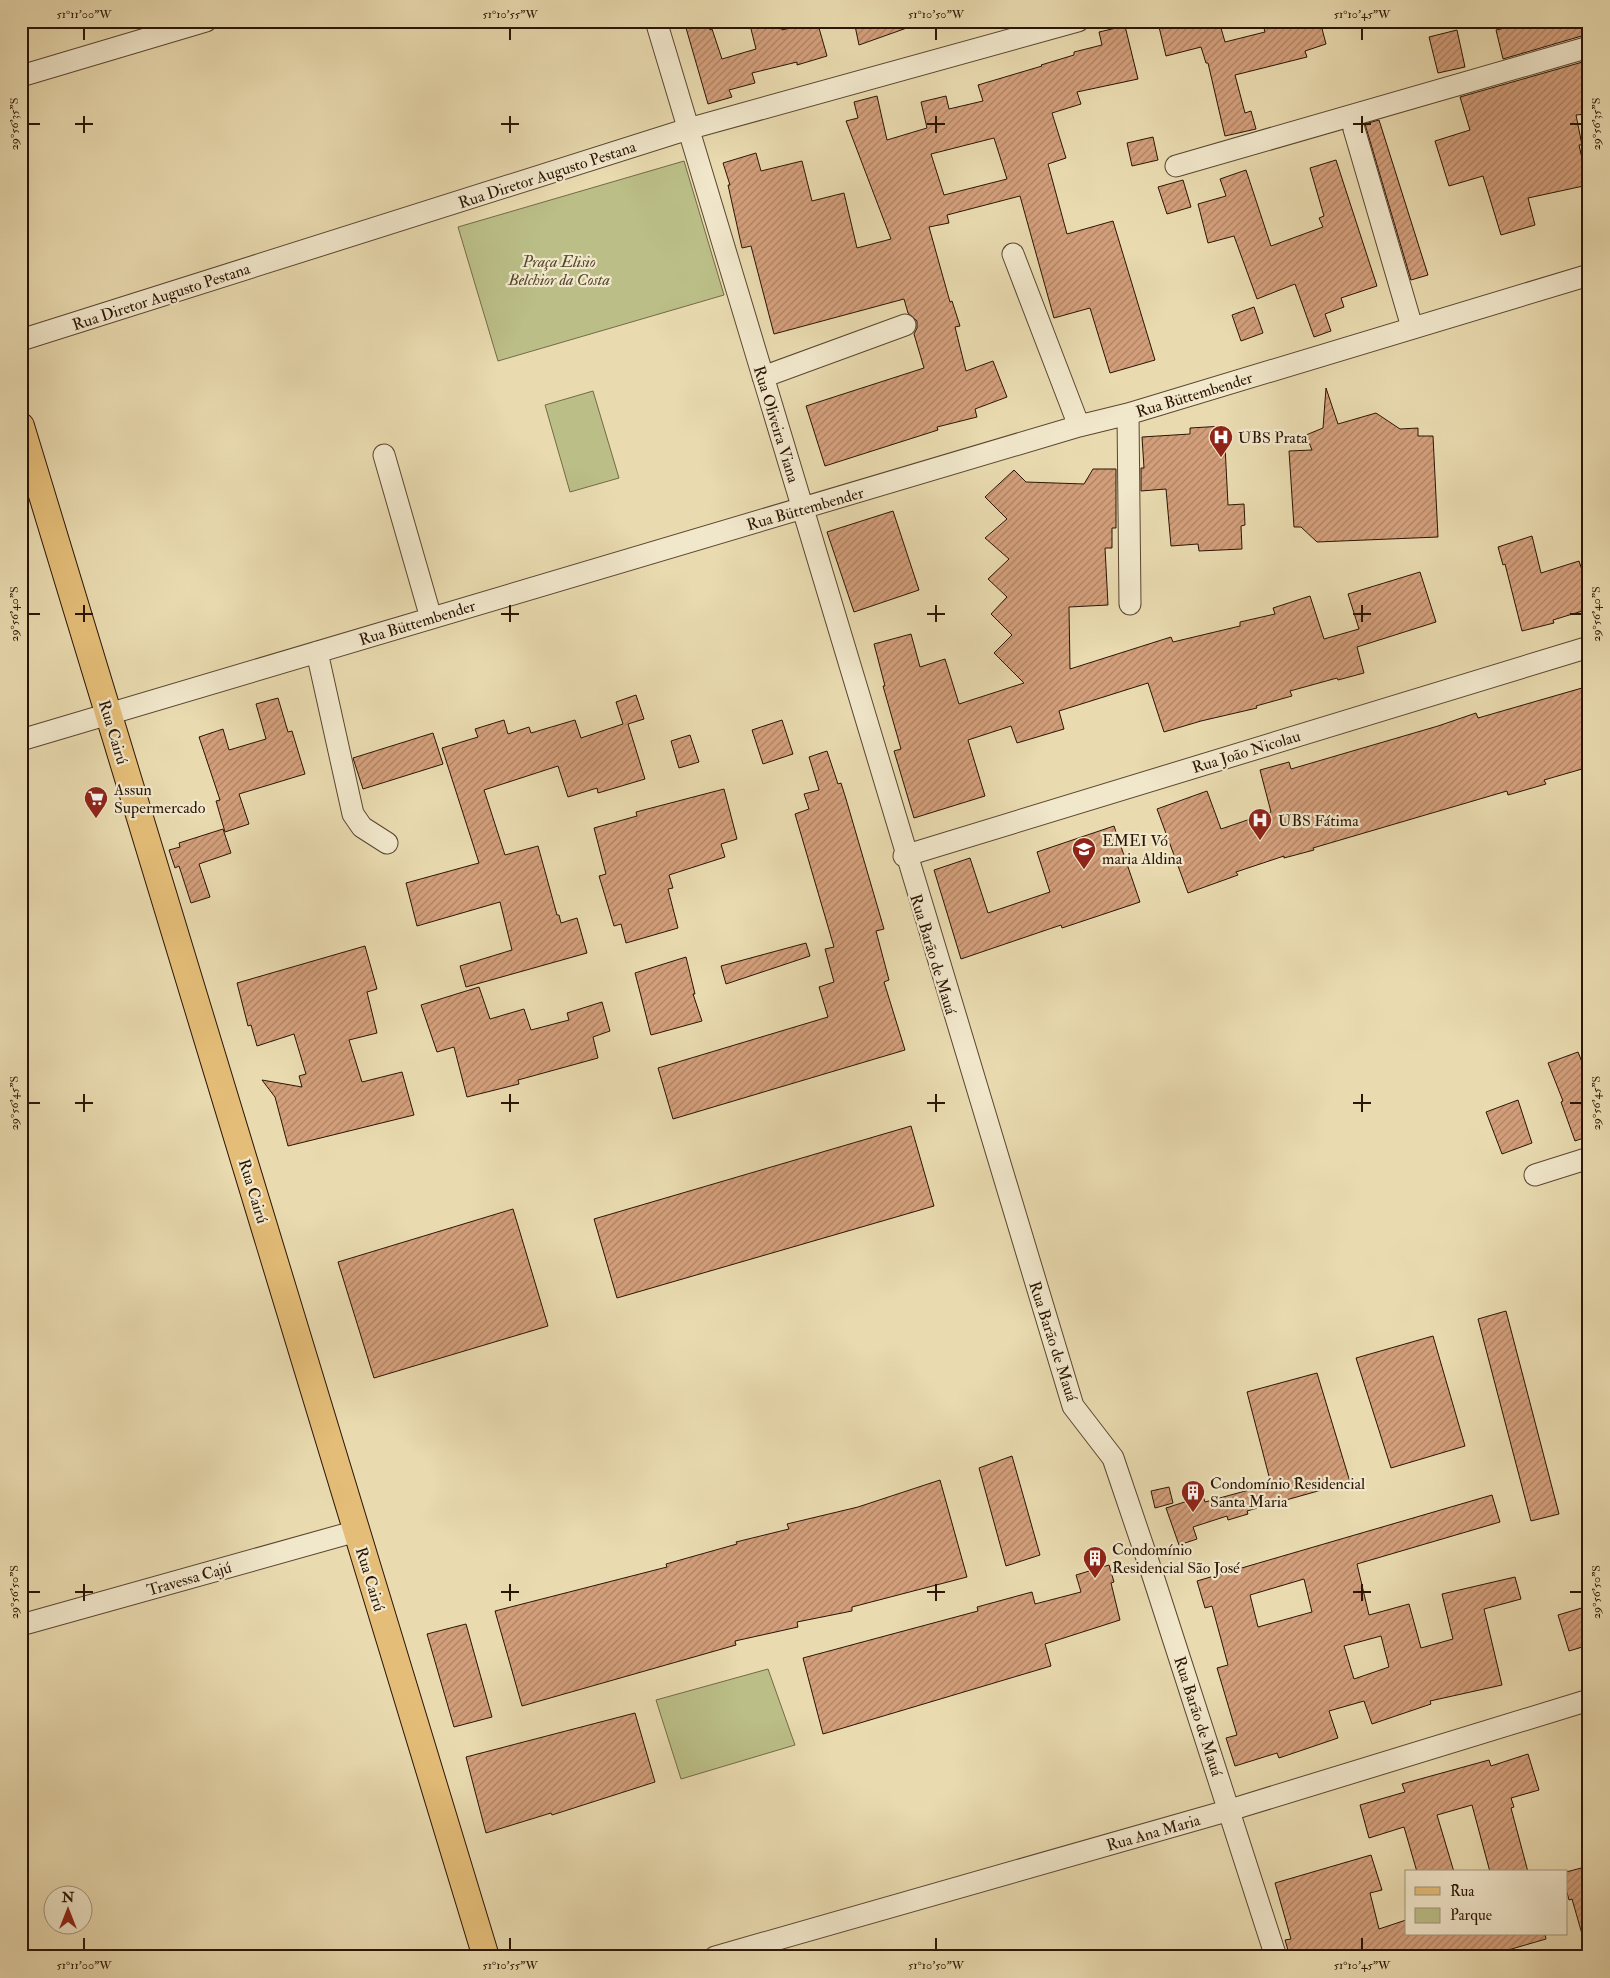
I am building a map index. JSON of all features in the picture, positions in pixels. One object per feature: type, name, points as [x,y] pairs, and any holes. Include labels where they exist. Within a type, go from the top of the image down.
[{"type":"main road","name":"Rua Cairú","points":[[21,426],[486,1957]]},
{"type":"street","points":[[21,76],[206,21]]},
{"type":"street","name":"Rua Oliveira Viana","points":[[656,21],[803,509],[904,856]]},
{"type":"street","name":"Rua Diretor Augusto Pestana","points":[[21,340],[688,129],[1078,21]]},
{"type":"street","points":[[1176,166],[1589,47]]},
{"type":"street","points":[[1354,129],[1412,327]]},
{"type":"street","points":[[1013,254],[1079,426]]},
{"type":"street","name":"Rua Büttembender","points":[[21,740],[1079,426],[1128,414],[1589,275]]},
{"type":"street","points":[[763,377],[905,325]]},
{"type":"street","points":[[1128,414],[1130,604]]},
{"type":"street","points":[[384,455],[431,618]]},
{"type":"street","name":"Rua João Nicolau","points":[[904,856],[1589,647]]},
{"type":"street","points":[[317,652],[353,814],[362,827],[387,842]]},
{"type":"street","name":"Rua Barão de Mauá","points":[[904,856],[1073,1406],[1113,1458],[1230,1810],[1276,1957]]},
{"type":"street","points":[[1535,1175],[1589,1158]]},
{"type":"street","name":"Travessa Cajú","points":[[21,1625],[357,1531]]},
{"type":"street","name":"Rua Ana Maria","points":[[715,1957],[1230,1810],[1589,1700]]},
{"type":"green space","name":"Praça Elisio Belchior da Costa","points":[[684,161],[724,295],[498,361],[458,227]]},
{"type":"green space","points":[[593,391],[619,478],[570,492],[545,405]]},
{"type":"green space","points":[[768,1669],[795,1745],[681,1779],[656,1700]]},
{"type":"building","points":[[684,21],[707,21],[710,30],[712,29],[722,59],[756,49],[749,21],[780,21],[782,30],[817,21],[827,56],[797,65],[797,62],[752,73],[755,83],[729,90],[732,97],[708,104]]},
{"type":"building","points":[[854,21],[918,21],[918,24],[859,45]]},
{"type":"building","points":[[1180,21],[1219,21],[1225,42],[1265,32],[1262,21],[1320,21],[1326,44],[1305,51],[1307,57],[1235,75],[1245,113],[1251,111],[1256,129],[1225,136],[1208,63],[1206,63],[1201,47],[1166,56],[1159,27]]},
{"type":"building","points":[[1533,21],[1585,21],[1585,35],[1503,59],[1496,30]]},
{"type":"building","points":[[1125,26],[1138,79],[1077,92],[1081,104],[1052,113],[1066,158],[1048,164],[1067,234],[1113,221],[1155,360],[1110,373],[1090,308],[1054,318],[1020,196],[947,215],[949,223],[929,227],[950,302],[952,301],[960,326],[955,327],[966,371],[993,361],[1007,397],[975,409],[977,417],[937,427],[938,430],[825,466],[806,406],[924,368],[914,334],[917,328],[917,321],[908,313],[904,299],[774,334],[751,246],[742,248],[728,185],[730,185],[723,163],[756,153],[761,171],[802,161],[812,201],[844,193],[857,248],[891,239],[846,121],[858,118],[854,102],[877,96],[887,140],[927,128],[921,102],[946,96],[949,109],[983,101],[978,85],[1074,55],[1074,52],[1102,45],[1099,32]],"holes":[[[994,138],[1007,179],[944,195],[931,154]]]},
{"type":"building","points":[[1457,30],[1465,67],[1438,73],[1429,37]]},
{"type":"building","points":[[1586,61],[1587,114],[1576,115],[1582,145],[1579,145],[1588,185],[1528,198],[1535,225],[1501,235],[1483,176],[1449,186],[1435,141],[1470,130],[1460,97]]},
{"type":"building","points":[[1379,120],[1428,275],[1411,280],[1365,124]]},
{"type":"building","points":[[1153,137],[1158,160],[1132,166],[1127,143]]},
{"type":"building","points":[[1336,160],[1377,286],[1341,298],[1344,307],[1325,314],[1331,331],[1314,337],[1295,284],[1257,299],[1234,236],[1208,243],[1198,204],[1226,196],[1220,179],[1246,170],[1271,246],[1323,227],[1319,218],[1324,216],[1310,168]]},
{"type":"building","points":[[1183,180],[1191,207],[1167,214],[1158,187]]},
{"type":"building","points":[[1254,307],[1263,333],[1241,341],[1232,315]]},
{"type":"building","points":[[1326,388],[1338,424],[1376,413],[1400,429],[1418,428],[1418,436],[1433,436],[1438,537],[1317,542],[1301,527],[1294,527],[1289,451],[1312,450],[1306,435],[1323,428]]},
{"type":"building","points":[[1224,426],[1228,505],[1244,504],[1245,525],[1241,526],[1242,549],[1199,551],[1198,544],[1171,546],[1166,489],[1141,491],[1141,468],[1144,468],[1142,437],[1190,434],[1190,428]]},
{"type":"building","points":[[1093,469],[1116,469],[1116,528],[1112,528],[1112,548],[1105,548],[1108,605],[1069,607],[1070,669],[1171,637],[1173,642],[1240,626],[1240,622],[1275,614],[1273,608],[1310,596],[1324,639],[1359,629],[1348,594],[1420,572],[1436,622],[1357,647],[1364,673],[1338,680],[1337,678],[1290,691],[1292,696],[1256,706],[1257,708],[1164,732],[1148,683],[1059,711],[1064,729],[1017,743],[1011,726],[968,740],[985,796],[914,818],[894,751],[901,749],[883,686],[885,686],[874,644],[911,634],[920,667],[945,659],[959,704],[1024,683],[994,653],[1012,635],[991,614],[1007,597],[988,579],[1009,559],[985,538],[1007,519],[985,497],[1014,470],[1026,482],[1084,484]]},
{"type":"building","points":[[893,511],[919,590],[854,612],[827,532]]},
{"type":"building","points":[[1532,536],[1541,573],[1579,561],[1589,591],[1589,609],[1553,620],[1554,623],[1522,631],[1505,564],[1503,565],[1498,547]]},
{"type":"building","points":[[1589,686],[1589,767],[1544,780],[1546,784],[1508,795],[1507,791],[1313,848],[1314,850],[1284,858],[1284,856],[1236,872],[1238,875],[1188,893],[1157,809],[1207,791],[1221,829],[1271,812],[1260,770],[1289,762],[1291,769],[1476,713],[1478,718]]},
{"type":"building","points":[[636,695],[644,719],[628,724],[645,779],[598,793],[597,788],[568,797],[558,766],[484,790],[505,855],[538,846],[557,915],[559,915],[561,923],[577,918],[587,953],[466,987],[460,966],[512,950],[500,902],[417,926],[406,883],[479,863],[442,748],[478,737],[475,729],[504,720],[508,734],[529,727],[531,733],[575,720],[581,738],[623,724],[616,702]]},
{"type":"building","points":[[278,698],[288,732],[292,731],[305,774],[239,794],[249,824],[225,832],[216,801],[220,800],[199,737],[223,729],[229,750],[266,739],[256,704]]},
{"type":"building","points":[[782,720],[793,754],[763,764],[752,730]]},
{"type":"building","points":[[433,733],[443,764],[363,789],[353,758]]},
{"type":"building","points":[[690,735],[699,762],[679,768],[671,741]]},
{"type":"building","points":[[827,751],[838,784],[841,783],[884,929],[876,931],[889,980],[884,982],[905,1050],[673,1119],[658,1068],[828,1017],[819,987],[834,982],[825,949],[834,947],[795,814],[809,809],[804,794],[819,790],[809,757]]},
{"type":"building","points":[[724,789],[737,839],[721,844],[725,857],[669,875],[673,888],[668,889],[678,928],[626,943],[621,924],[614,926],[599,876],[606,874],[594,828],[637,816],[636,812]]},
{"type":"building","points":[[1114,826],[1140,902],[1062,928],[1061,925],[961,959],[934,870],[970,858],[988,913],[1050,892],[1037,852]]},
{"type":"building","points":[[223,829],[231,853],[199,864],[210,897],[191,903],[179,866],[175,868],[169,850],[180,847],[179,843]]},
{"type":"building","points":[[806,943],[810,956],[726,984],[721,966]]},
{"type":"building","points":[[365,946],[377,989],[367,992],[377,1033],[349,1040],[362,1082],[402,1072],[414,1115],[288,1146],[275,1097],[262,1080],[302,1087],[299,1076],[306,1074],[294,1034],[257,1046],[251,1025],[248,1026],[237,983]]},
{"type":"building","points":[[686,957],[695,994],[693,994],[702,1021],[651,1035],[635,973]]},
{"type":"building","points":[[479,987],[490,1019],[524,1009],[531,1030],[569,1020],[567,1013],[602,1002],[610,1031],[593,1037],[598,1058],[518,1080],[519,1084],[467,1097],[454,1047],[437,1052],[421,1005]]},
{"type":"building","points":[[1578,1052],[1589,1079],[1589,1136],[1575,1141],[1561,1102],[1563,1101],[1548,1063]]},
{"type":"building","points":[[1518,1100],[1532,1143],[1502,1154],[1486,1112]]},
{"type":"building","points":[[911,1126],[934,1206],[617,1298],[594,1219]]},
{"type":"building","points":[[513,1209],[548,1326],[374,1378],[338,1262]]},
{"type":"building","points":[[1506,1311],[1559,1514],[1531,1521],[1478,1319]]},
{"type":"building","points":[[1433,1336],[1465,1446],[1391,1468],[1356,1358]]},
{"type":"building","points":[[1317,1373],[1350,1482],[1247,1511],[1248,1514],[1228,1520],[1227,1516],[1193,1527],[1197,1539],[1179,1545],[1166,1508],[1203,1496],[1205,1502],[1271,1484],[1247,1392]]},
{"type":"building","points":[[1012,1456],[1040,1555],[1006,1566],[979,1468]]},
{"type":"building","points":[[940,1480],[967,1577],[852,1607],[852,1611],[797,1622],[798,1627],[735,1641],[736,1645],[522,1706],[495,1611],[667,1567],[666,1564],[737,1544],[736,1542],[789,1529],[787,1524],[858,1507]]},
{"type":"building","points":[[1169,1487],[1173,1503],[1155,1508],[1151,1491]]},
{"type":"building","points":[[1492,1495],[1500,1522],[1357,1564],[1369,1615],[1409,1604],[1421,1648],[1453,1639],[1442,1594],[1515,1577],[1521,1599],[1484,1609],[1502,1685],[1430,1701],[1431,1704],[1372,1724],[1364,1701],[1329,1711],[1338,1738],[1279,1758],[1277,1753],[1235,1766],[1226,1738],[1237,1735],[1217,1668],[1228,1665],[1212,1606],[1205,1608],[1197,1581]],"holes":[[[1304,1579],[1312,1612],[1258,1627],[1250,1595]],[[1381,1636],[1389,1667],[1354,1679],[1344,1646]]]},
{"type":"building","points":[[1109,1565],[1114,1582],[1111,1583],[1120,1620],[1045,1644],[1051,1666],[823,1734],[803,1658],[978,1611],[977,1607],[1032,1592],[1035,1604],[1081,1592],[1076,1575]]},
{"type":"building","points":[[1585,1607],[1589,1619],[1589,1645],[1569,1651],[1558,1615]]},
{"type":"building","points":[[466,1624],[492,1717],[454,1727],[427,1634]]},
{"type":"building","points":[[635,1713],[655,1782],[552,1815],[551,1813],[486,1833],[466,1757]]},
{"type":"building","points":[[1528,1754],[1539,1790],[1511,1798],[1514,1807],[1511,1808],[1527,1870],[1489,1870],[1472,1805],[1437,1815],[1453,1870],[1416,1870],[1404,1827],[1369,1838],[1360,1805],[1405,1792],[1402,1784],[1489,1760],[1491,1766]]},
{"type":"building","points":[[1371,1855],[1382,1890],[1370,1893],[1379,1929],[1405,1920],[1405,1936],[1545,1936],[1546,1939],[1484,1957],[1290,1957],[1285,1940],[1291,1939],[1275,1883]]},
{"type":"building","points":[[1589,1866],[1589,1940],[1584,1941],[1572,1899],[1569,1900],[1568,1871]]},
{"type":"place","name":"UBS Prata","points":[[1221,458]]},
{"type":"place","name":"Assun Supermercado","points":[[96,819]]},
{"type":"place","name":"UBS Fátima","points":[[1260,841]]},
{"type":"place","name":"EMEI Vó maria Aldina","points":[[1084,870]]},
{"type":"place","name":"Condomínio Residencial Santa Maria","points":[[1193,1513]]},
{"type":"place","name":"Condomínio Residencial São José","points":[[1095,1579]]}]
